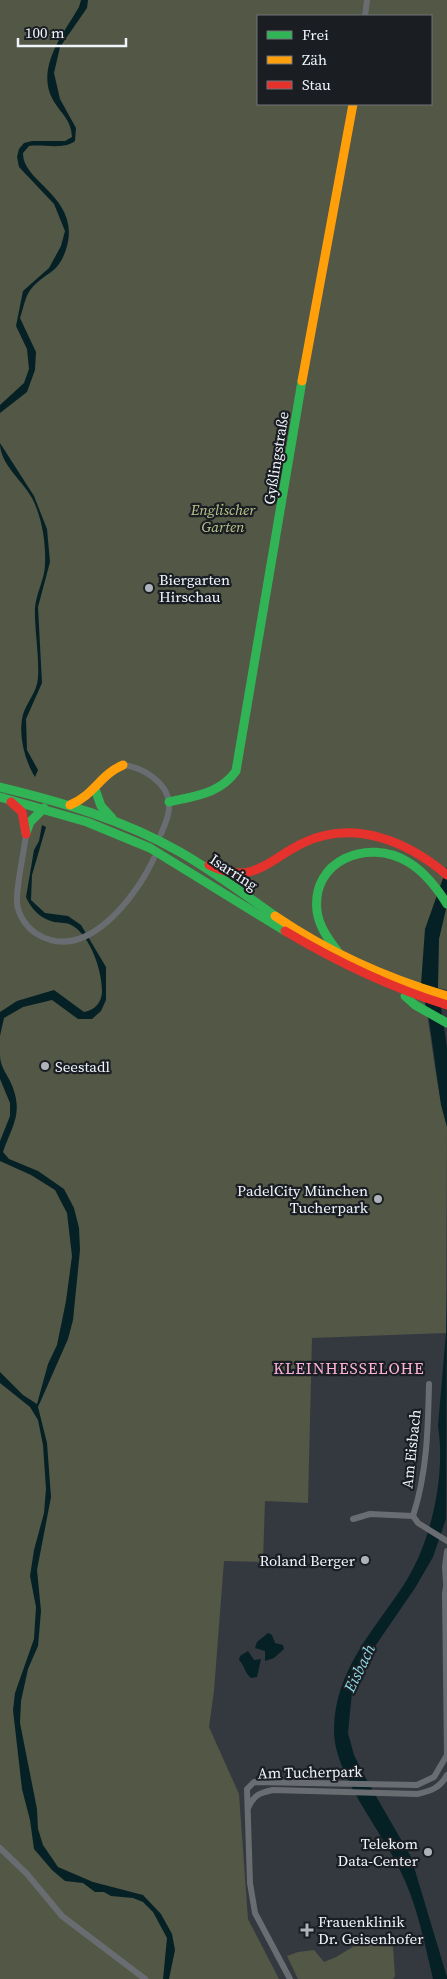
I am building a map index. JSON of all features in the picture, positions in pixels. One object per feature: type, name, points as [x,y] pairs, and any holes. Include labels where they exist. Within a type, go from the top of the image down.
[{"type":"main road","name":"Gyßlingstraße","points":[[169,802],[212,791],[227,784],[236,771],[251,673],[292,453],[312,319],[336,204],[353,105]]},
{"type":"main road","points":[[70,804],[83,801],[96,790],[103,776],[123,765]]},
{"type":"main road","name":"Isarring","points":[[0,787],[70,804],[115,821],[180,852],[300,932],[338,953],[379,974],[447,996]]},
{"type":"main road","points":[[96,790],[100,806],[115,821]]},
{"type":"main road","points":[[0,797],[19,808],[26,834]]},
{"type":"main road","name":"Isarring","points":[[0,797],[44,808],[91,823],[164,856],[311,948],[357,974],[400,992],[415,1001],[447,1005]]},
{"type":"main road","points":[[26,834],[30,822],[44,808]]},
{"type":"main road","points":[[180,852],[192,855],[217,870],[230,874],[245,874],[272,863],[304,843],[323,835],[349,833],[384,836],[403,844],[426,858],[447,875]]},
{"type":"main road","points":[[338,953],[321,926],[316,910],[316,895],[321,881],[329,869],[352,854],[381,851],[403,858],[420,870],[438,890],[447,904]]},
{"type":"main road","points":[[415,1001],[447,1023]]},
{"type":"street","points":[[365,15],[367,0]]},
{"type":"street","points":[[123,765],[139,768],[152,776],[164,790],[169,802],[168,815],[161,834]]},
{"type":"street","points":[[26,834],[17,903],[22,919],[33,932],[45,939],[58,942],[82,938],[92,932],[129,900],[146,875],[154,858]]},
{"type":"street","name":"Am Eisbach","points":[[413,1516],[420,1493],[426,1461],[428,1384]]},
{"type":"street","points":[[353,1519],[378,1513],[413,1516],[426,1528],[446,1540]]},
{"type":"street","name":"Am Tucherpark","points":[[248,1808],[245,1793],[254,1782],[417,1784],[428,1781],[438,1772],[447,1756],[447,1582],[445,1567],[447,1551]]},
{"type":"street","name":"Am Tucherpark","points":[[248,1808],[258,1793],[273,1790],[350,1793],[427,1792],[442,1784],[447,1775]]},
{"type":"street","points":[[248,1808],[250,1883],[255,1913],[290,1979]]},
{"type":"street","points":[[0,1848],[27,1874],[62,1916],[145,1979]]},
{"type":"green space","name":"Englischer Garten","points":[[0,0],[447,0],[447,990],[421,984],[447,1127],[446,1333],[312,1338],[308,1503],[265,1501],[263,1562],[224,1561],[214,1691],[209,1727],[239,1794],[248,1919],[279,1979],[0,1979]]},
{"type":"green space","points":[[380,1941],[393,1946],[395,1976],[393,1979],[298,1979],[287,1956],[298,1952],[314,1950],[324,1962],[356,1945]]},
{"type":"water","points":[[81,0],[88,0],[87,8],[60,47],[54,73],[60,99],[76,128],[75,141],[59,146],[29,146],[23,153],[25,163],[31,173],[59,203],[65,215],[69,229],[67,246],[64,255],[56,267],[37,283],[27,295],[20,318],[36,352],[35,370],[27,392],[0,413],[0,405],[24,383],[29,369],[27,349],[16,326],[23,291],[49,268],[61,246],[65,231],[54,204],[19,167],[17,157],[19,149],[24,143],[32,141],[65,141],[72,137],[68,121],[53,100],[48,88],[47,76],[49,63],[59,39],[79,7]]},
{"type":"water","points":[[0,443],[34,496],[47,529],[50,562],[38,607],[42,683],[26,719],[27,750],[38,770],[35,777],[28,764],[21,726],[23,714],[36,688],[38,677],[35,608],[45,570],[44,539],[41,522],[32,498],[7,465]]},
{"type":"water","points":[[42,825],[46,827],[32,875],[31,900],[45,913],[68,916],[81,925],[106,967],[106,1000],[101,1011],[92,1019],[78,1019],[52,1000],[23,1007],[4,1018],[0,1036],[0,1012],[17,1001],[54,990],[84,1012],[95,1007],[102,995],[98,965],[85,938],[71,925],[49,921],[41,916],[31,906],[26,897],[34,850],[39,841]]},
{"type":"water","points":[[447,867],[447,905],[439,939],[438,988],[447,1047],[447,1127],[441,1105],[429,1020],[421,984],[425,929]]},
{"type":"water","points":[[0,1060],[13,1088],[17,1106],[15,1121],[3,1152],[9,1159],[38,1171],[64,1189],[74,1208],[79,1228],[80,1250],[73,1320],[68,1339],[38,1407],[47,1443],[51,1497],[37,1570],[41,1611],[38,1646],[28,1669],[21,1701],[20,1723],[37,1809],[38,1829],[43,1845],[58,1867],[93,1882],[143,1895],[161,1914],[172,1934],[175,1950],[169,1979],[163,1979],[167,1938],[153,1912],[143,1902],[133,1898],[95,1892],[83,1883],[65,1881],[52,1870],[34,1849],[30,1820],[22,1789],[13,1710],[15,1693],[34,1639],[36,1607],[30,1576],[34,1550],[44,1513],[46,1489],[43,1445],[38,1420],[30,1407],[0,1383],[0,1372],[23,1395],[37,1404],[48,1364],[57,1345],[66,1301],[72,1256],[67,1213],[55,1190],[31,1175],[0,1161],[0,1141],[10,1116],[10,1103],[0,1079]]},
{"type":"water","name":"Eisbach","points":[[447,1293],[446,1519],[433,1557],[415,1588],[369,1655],[352,1692],[348,1733],[354,1755],[365,1777],[411,1857],[447,1977],[447,1979],[433,1979],[411,1895],[391,1853],[349,1782],[341,1764],[334,1729],[336,1708],[348,1670],[368,1636],[413,1569],[434,1509],[440,1466],[438,1426],[446,1333]]},
{"type":"water","points":[[268,1633],[272,1635],[275,1643],[283,1645],[284,1649],[274,1658],[265,1661],[265,1651],[255,1648],[257,1642]]},
{"type":"water","points":[[248,1651],[254,1660],[261,1659],[257,1677],[251,1678],[239,1660],[240,1656]]},
{"type":"traffic: fast","points":[[169,802],[206,793],[222,785],[236,771],[302,381]]},
{"type":"traffic: fast","points":[[0,787],[92,813],[137,830],[180,852],[275,916]]},
{"type":"traffic: fast","points":[[95,789],[101,806],[112,818]]},
{"type":"traffic: fast","points":[[0,797],[87,822],[150,848],[285,931]]},
{"type":"traffic: fast","points":[[26,833],[30,822],[44,808]]},
{"type":"traffic: fast","points":[[338,952],[322,928],[317,911],[318,893],[323,878],[345,858],[376,852],[392,855],[408,862],[430,881],[447,904]]},
{"type":"traffic: fast","points":[[405,996],[415,1005],[447,1023]]},
{"type":"traffic: slow","points":[[302,381],[353,105]]},
{"type":"traffic: slow","points":[[70,805],[85,796],[115,769],[123,765]]},
{"type":"traffic: slow","points":[[275,916],[316,941],[358,963],[401,981],[447,996]]},
{"type":"traffic: jam","points":[[11,802],[22,812],[26,834]]},
{"type":"traffic: jam","points":[[209,865],[224,871],[248,872],[259,869],[303,843],[322,836],[341,833],[379,837],[397,844],[415,852],[447,875]]},
{"type":"traffic: jam","points":[[285,931],[364,973],[447,1005]]},
{"type":"place","name":"Biergarten Hirschau","points":[[149,588]]},
{"type":"place","name":"Seestadl","points":[[45,1066]]},
{"type":"place","name":"PadelCity München Tucherpark","points":[[378,1199]]},
{"type":"place","name":"Roland Berger","points":[[365,1560]]},
{"type":"place","name":"Telekom Data-Center","points":[[428,1852]]},
{"type":"place","name":"Frauenklinik Dr. Geisenhofer","points":[[307,1930]]},
{"type":"district","name":"KLEINHESSELOHE","points":[[349,1368]]}]
